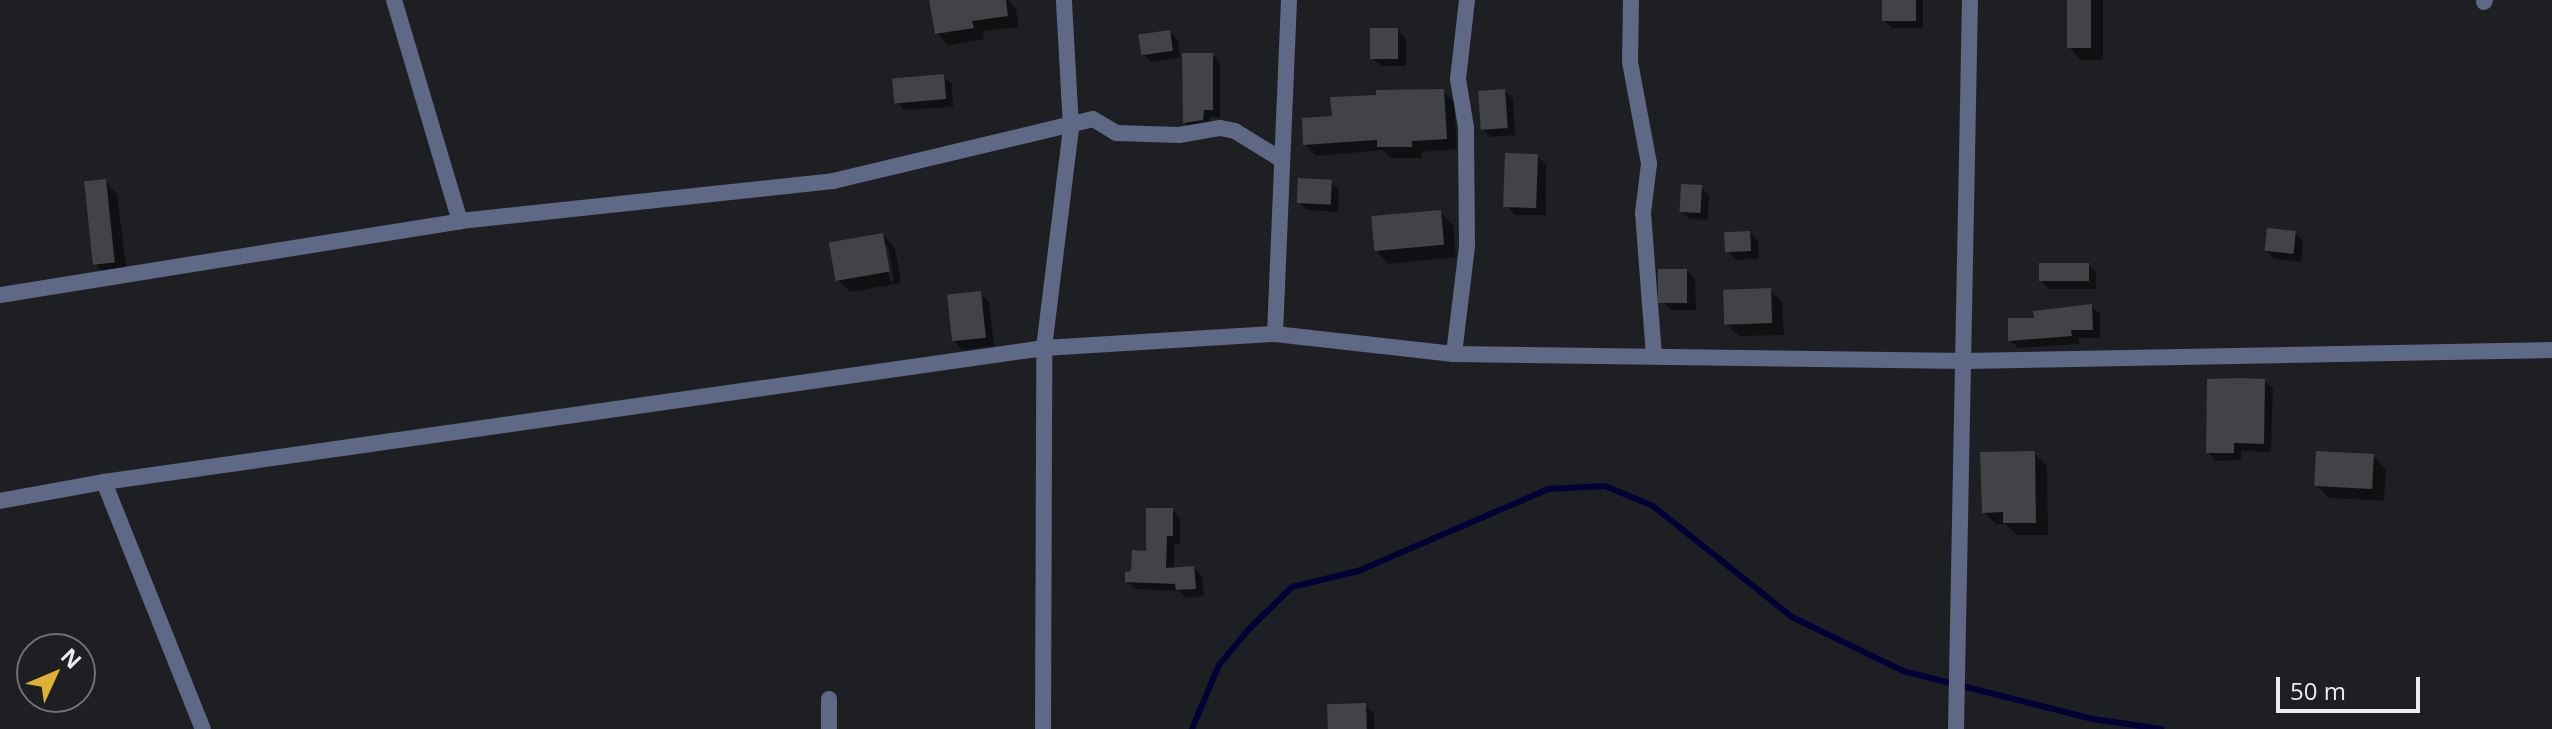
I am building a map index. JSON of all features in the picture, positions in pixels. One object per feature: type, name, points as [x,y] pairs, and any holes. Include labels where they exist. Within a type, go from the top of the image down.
[{"type":"street","points":[[394,0],[460,221]]},
{"type":"street","points":[[1043,729],[1044,348],[1071,127],[1064,0]]},
{"type":"street","points":[[1275,334],[1289,0]]},
{"type":"street","points":[[1454,354],[1467,246],[1466,127],[1458,79],[1467,0]]},
{"type":"street","points":[[1631,0],[1630,62],[1649,164],[1643,213],[1654,357]]},
{"type":"street","points":[[1956,729],[1970,0]]},
{"type":"street","points":[[0,295],[460,221],[833,181],[1071,127],[1093,119],[1116,133],[1179,135],[1220,128],[1235,131],[1282,160]]},
{"type":"street","points":[[0,501],[104,482],[1044,348],[1275,334],[1454,354],[1965,361],[2552,350]]},
{"type":"street","points":[[104,482],[203,729]]},
{"type":"street","points":[[829,699],[829,729]]},
{"type":"building","points":[[929,0],[1006,0],[1008,16],[972,21],[974,28],[935,34]]},
{"type":"building","points":[[1882,0],[1916,0],[1916,21],[1882,21]]},
{"type":"building","points":[[2067,0],[2091,0],[2091,48],[2067,48]]},
{"type":"building","points":[[1370,28],[1398,28],[1398,59],[1370,59]]},
{"type":"building","points":[[1170,30],[1173,51],[1141,55],[1138,34]]},
{"type":"building","points":[[1182,53],[1213,53],[1213,110],[1204,110],[1203,120],[1183,123]]},
{"type":"building","points":[[944,74],[946,99],[894,103],[892,79]]},
{"type":"building","points":[[1444,89],[1447,139],[1412,141],[1412,147],[1377,147],[1377,140],[1303,145],[1302,118],[1332,116],[1330,97],[1376,95],[1376,90]]},
{"type":"building","points":[[1505,89],[1508,128],[1481,130],[1478,91]]},
{"type":"building","points":[[1505,153],[1538,154],[1536,208],[1503,207]]},
{"type":"building","points":[[1298,178],[1332,180],[1331,205],[1297,203]]},
{"type":"building","points":[[106,179],[115,263],[93,265],[84,181]]},
{"type":"building","points":[[1681,184],[1702,185],[1701,213],[1680,212]]},
{"type":"building","points":[[1441,210],[1444,245],[1374,251],[1371,216]]},
{"type":"building","points":[[2267,228],[2296,231],[2293,254],[2265,251]]},
{"type":"building","points":[[1750,231],[1751,251],[1725,252],[1724,232]]},
{"type":"building","points":[[883,233],[890,271],[836,281],[829,243]]},
{"type":"building","points":[[2039,263],[2089,263],[2089,281],[2039,281]]},
{"type":"building","points":[[1658,269],[1687,269],[1687,303],[1658,303]]},
{"type":"building","points":[[1771,288],[1772,323],[1724,325],[1723,290]]},
{"type":"building","points":[[981,291],[986,338],[952,341],[947,295]]},
{"type":"building","points":[[2092,304],[2093,330],[2071,330],[2072,336],[2008,341],[2008,318],[2034,318],[2033,311]]},
{"type":"building","points":[[2207,379],[2265,379],[2264,444],[2234,443],[2234,453],[2206,453]]},
{"type":"building","points":[[2035,451],[2036,523],[2003,523],[2003,512],[1982,513],[1980,452]]},
{"type":"building","points":[[2316,451],[2374,454],[2372,489],[2314,486]]},
{"type":"building","points":[[1146,508],[1173,508],[1173,536],[1167,536],[1166,568],[1194,566],[1196,589],[1176,590],[1175,584],[1125,582],[1125,572],[1131,571],[1132,550],[1146,551]]},
{"type":"building","points":[[1366,703],[1367,729],[1328,729],[1327,704]]},
{"type":"waterway","points":[[1192,729],[1219,665],[1249,629],[1292,587],[1358,571],[1548,489],[1605,486],[1653,506],[1792,617],[1903,671],[2093,719],[2161,729]]}]
